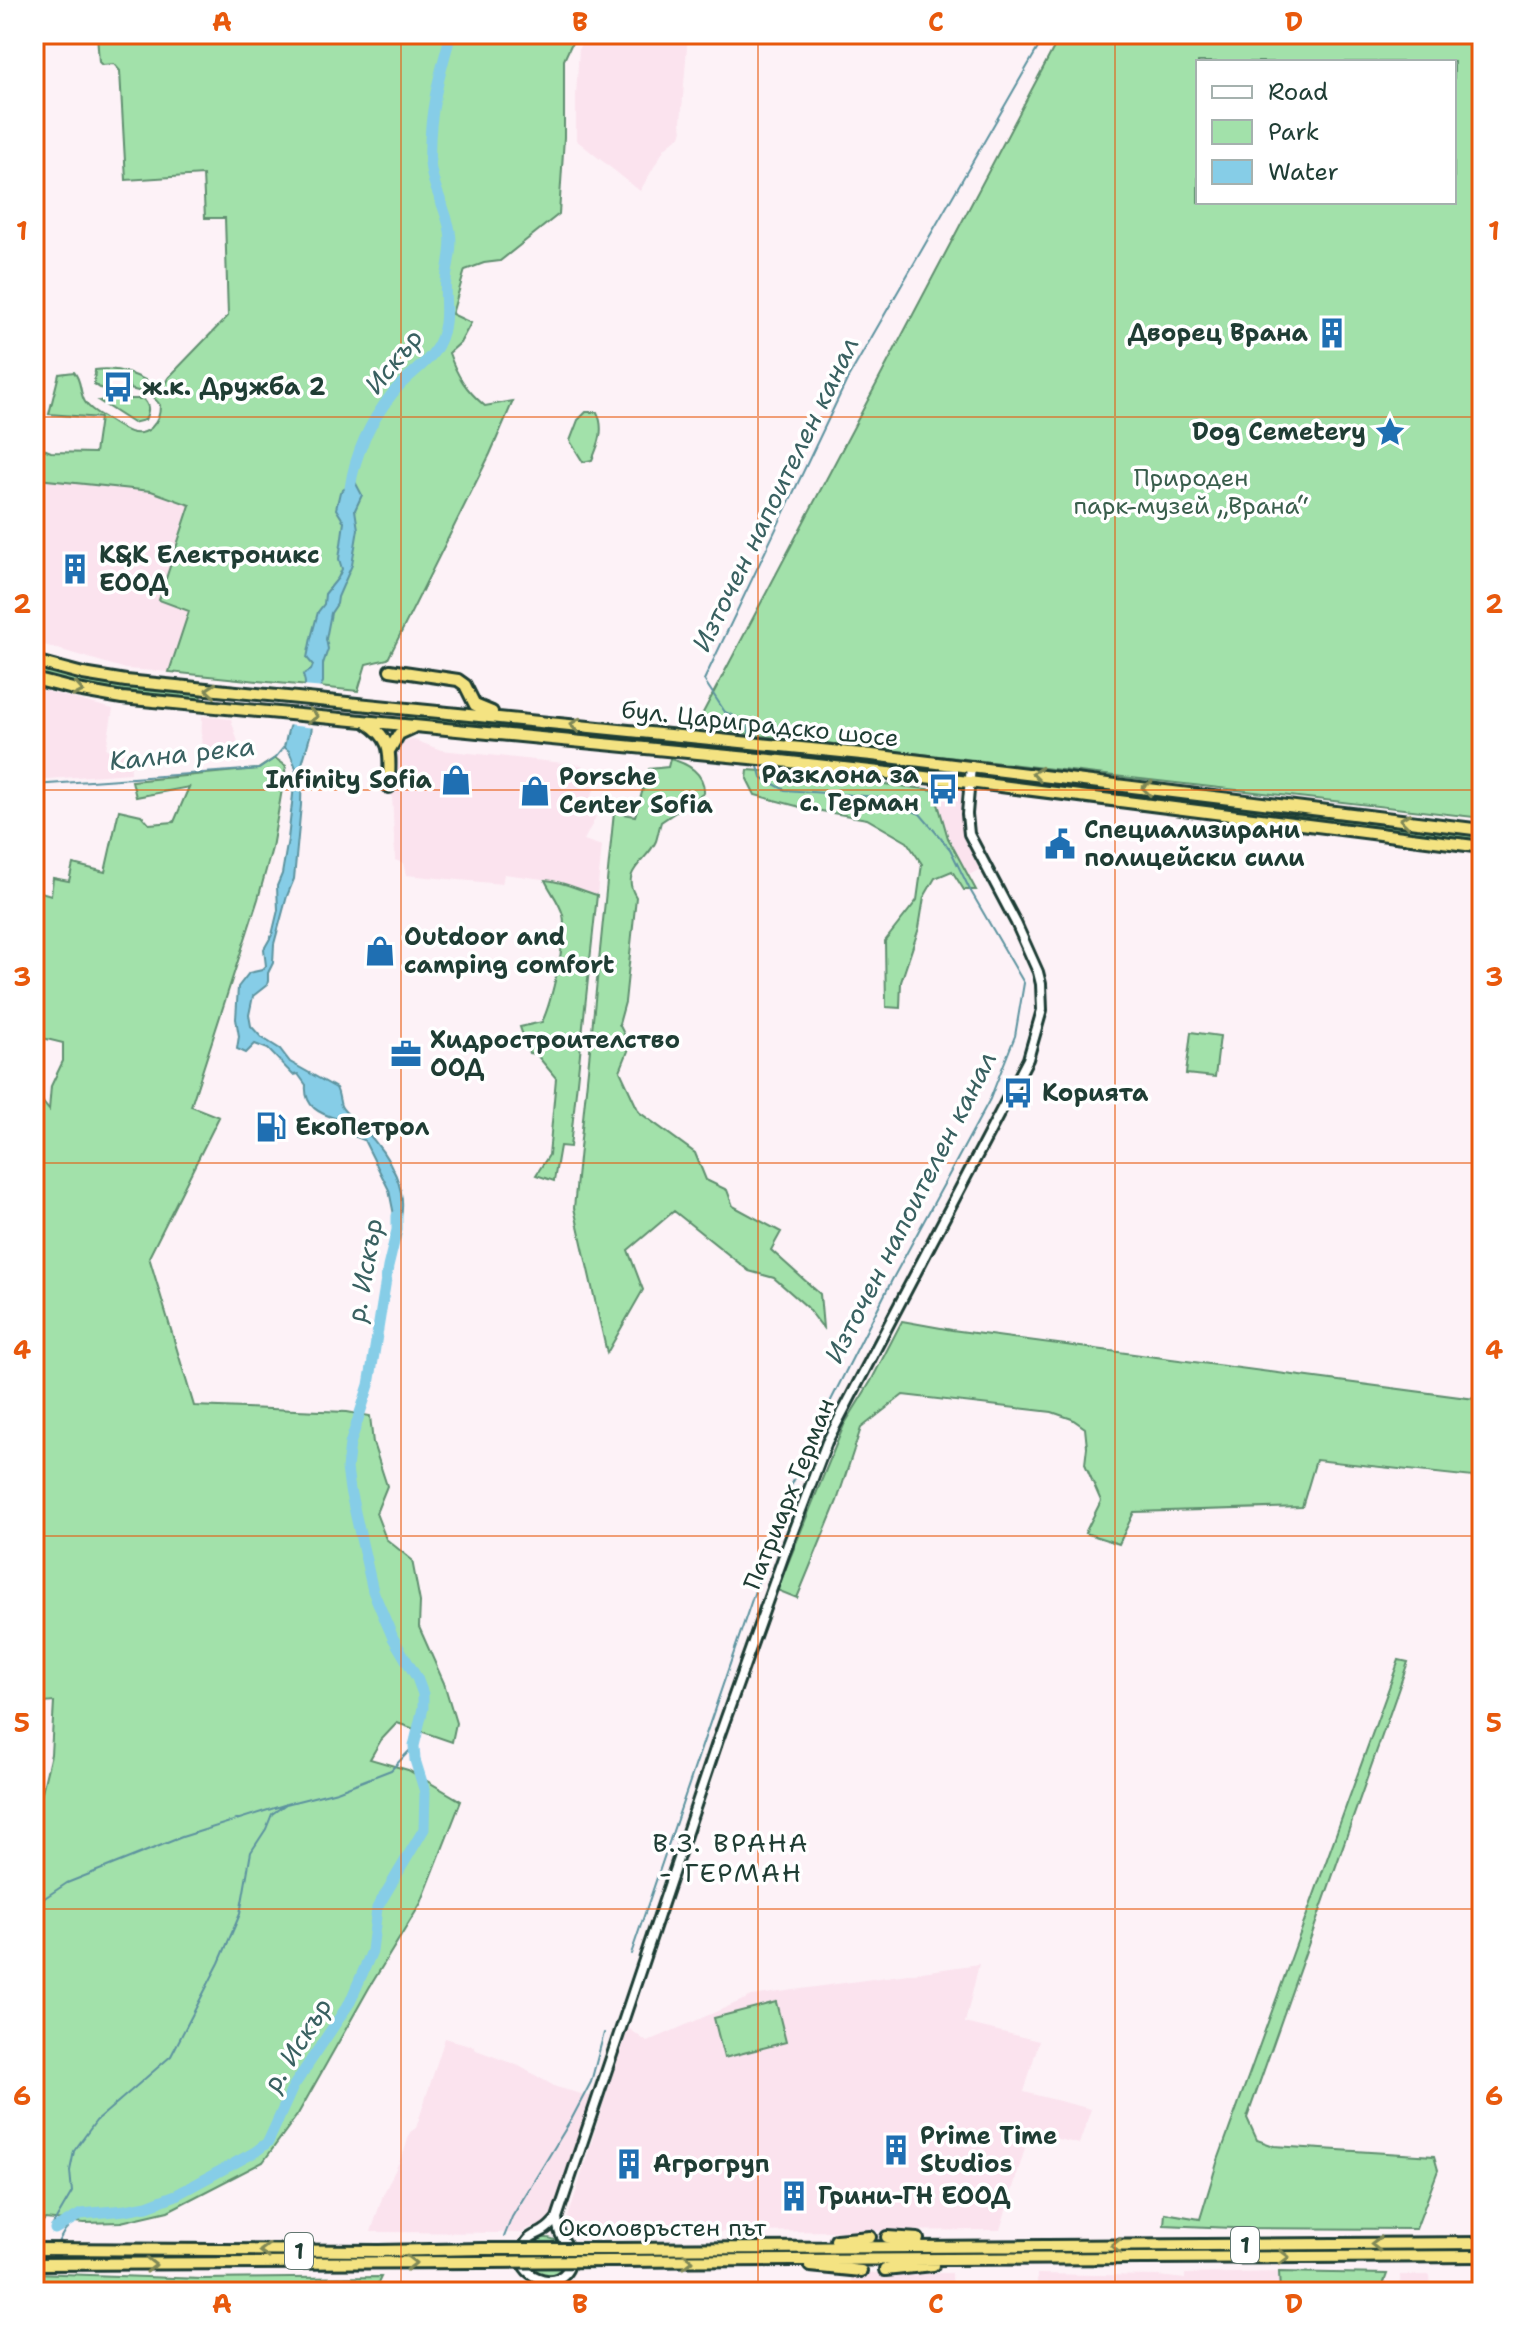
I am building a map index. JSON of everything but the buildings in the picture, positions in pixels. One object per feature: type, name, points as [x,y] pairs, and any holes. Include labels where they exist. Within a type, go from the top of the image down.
[{"type":"highway","name":"бул. Цариградско шосе","points":[[34,661],[111,679],[971,766],[1482,830]]},
{"type":"highway","points":[[390,670],[458,680],[465,685],[469,696],[480,709],[525,720]]},
{"type":"highway","name":"бул. Цариградско шосе","points":[[34,679],[122,698],[781,761],[1482,847]]},
{"type":"highway","points":[[423,710],[458,706],[465,703],[469,696]]},
{"type":"highway","points":[[365,721],[382,734],[389,751],[389,787]]},
{"type":"highway","points":[[389,751],[399,734],[416,726]]},
{"type":"highway","points":[[1418,2244],[1482,2236]]},
{"type":"highway","points":[[745,2247],[870,2237]]},
{"type":"highway","points":[[887,2237],[1007,2246]]},
{"type":"highway","name":"Околовръстен път","points":[[34,2249],[379,2251],[1482,2243]]},
{"type":"highway","points":[[1408,2256],[1482,2263]]},
{"type":"highway","name":"Околовръстен път","points":[[34,2264],[1482,2256]]},
{"type":"highway","points":[[885,2270],[982,2259]]},
{"type":"highway","points":[[748,2261],[861,2271]]},
{"type":"street","name":"Патриарх Герман","points":[[557,2218],[718,1740],[827,1442],[1028,1059],[1036,1034],[1042,1010],[1038,972],[969,834],[967,814],[971,766]]},
{"type":"street","points":[[534,2290],[533,2277],[523,2264],[522,2252],[529,2239],[557,2218]]},
{"type":"street","points":[[534,2290],[545,2281],[558,2278],[569,2264],[570,2249],[561,2236],[557,2218]]},
{"type":"street","points":[[542,2232],[561,2236]]},
{"type":"street","points":[[533,2277],[545,2281]]},
{"type":"shaded area","points":[[584,34],[688,34],[682,134],[665,148],[640,191],[576,140],[579,48]]},
{"type":"shaded area","points":[[46,376],[38,479],[151,491],[190,505],[159,600],[189,611],[169,672],[126,669],[34,642],[34,377]]},
{"type":"shaded area","points":[[34,688],[113,709],[106,749],[130,755],[131,773],[34,780]]},
{"type":"shaded area","points":[[202,716],[231,719],[241,752],[201,759]]},
{"type":"shaded area","points":[[412,739],[441,750],[582,765],[594,790],[584,811],[596,817],[584,840],[602,846],[597,895],[558,881],[504,874],[502,884],[406,875],[403,863],[395,860],[392,794],[396,747]]},
{"type":"shaded area","points":[[934,790],[961,792],[965,841],[980,869],[969,875],[948,838]]},
{"type":"shaded area","points":[[979,1964],[965,2023],[1039,2041],[1024,2092],[1091,2109],[1079,2144],[1030,2132],[1000,2230],[570,2233],[566,2228],[627,2027],[647,2042],[752,1996]]},
{"type":"shaded area","points":[[445,2038],[473,2046],[476,2050],[519,2066],[556,2087],[592,2097],[554,2216],[549,2223],[522,2233],[371,2232],[410,2132],[416,2128]]},
{"type":"shaded area","points":[[1279,2272],[1280,2292],[1037,2292],[1037,2274],[1185,2279],[1185,2274]]},
{"type":"shaded area","points":[[851,2273],[952,2273],[953,2292],[851,2292]]},
{"type":"shaded area","points":[[1400,2275],[1430,2275],[1431,2292],[1401,2292]]},
{"type":"green space","points":[[97,34],[576,34],[564,60],[564,137],[559,214],[500,261],[465,270],[452,314],[471,323],[460,343],[449,353],[463,382],[485,406],[513,401],[490,454],[388,659],[366,664],[358,691],[169,672],[189,611],[159,600],[190,505],[151,491],[38,479],[41,448],[51,452],[95,453],[100,418],[49,414],[59,374],[74,372],[85,402],[97,413],[128,431],[145,432],[157,420],[160,405],[147,394],[130,389],[127,379],[108,381],[108,389],[100,388],[94,384],[95,370],[122,371],[162,389],[168,378],[228,316],[225,218],[205,218],[203,175],[126,180],[120,71],[114,64],[102,65],[99,62]]},
{"type":"green space","name":"Природен парк-музей „Врана“","points":[[1061,34],[1482,34],[1482,818],[695,728]]},
{"type":"green space","points":[[143,399],[148,409],[145,420],[133,423],[99,401]]},
{"type":"green space","points":[[586,412],[597,412],[601,430],[592,460],[583,462],[570,441],[578,420]]},
{"type":"green space","points":[[34,667],[87,681],[201,695],[200,700],[86,686],[34,672]]},
{"type":"green space","points":[[406,715],[959,770],[857,764],[405,720]]},
{"type":"green space","points":[[275,758],[286,766],[272,848],[191,1106],[219,1117],[149,1257],[194,1406],[347,1412],[370,1416],[373,1443],[387,1486],[376,1513],[386,1539],[412,1560],[420,1602],[419,1627],[444,1683],[456,1723],[452,1742],[397,1723],[381,1740],[370,1759],[408,1770],[461,1801],[421,1903],[298,2114],[263,2162],[168,2211],[121,2222],[84,2223],[45,2219],[36,2229],[34,2237],[34,1796],[41,1796],[51,1754],[54,1702],[34,1704],[34,1091],[49,1110],[51,1086],[63,1061],[63,1043],[34,1036],[34,890],[51,895],[53,878],[69,881],[73,864],[105,872],[119,810],[141,815],[149,824],[174,822],[189,787],[136,797],[132,781],[258,769]]},
{"type":"green space","points":[[670,759],[694,770],[702,780],[704,793],[661,822],[656,841],[632,873],[632,888],[636,897],[625,1002],[619,1024],[630,1046],[620,1071],[639,1112],[695,1153],[706,1180],[727,1190],[733,1206],[781,1232],[771,1250],[820,1294],[823,1328],[807,1307],[774,1278],[749,1271],[674,1211],[628,1250],[643,1290],[607,1353],[574,1208],[614,812],[635,816],[649,769],[668,767]]},
{"type":"green space","points":[[748,770],[934,790],[948,838],[976,890],[964,890],[952,871],[935,878],[924,897],[919,928],[901,982],[900,1008],[886,1007],[885,941],[917,900],[922,864],[907,842],[867,819],[804,808],[755,795],[747,779]]},
{"type":"green space","points":[[1001,777],[1102,786],[1482,835],[1482,840],[1002,780]]},
{"type":"green space","points":[[545,880],[597,895],[570,1147],[560,1146],[554,1181],[536,1175],[549,1155],[556,1078],[536,1054],[529,1053],[520,1027],[542,1022],[561,952],[563,915]]},
{"type":"green space","points":[[1191,1032],[1220,1036],[1215,1077],[1186,1074]]},
{"type":"green space","points":[[902,1321],[1482,1400],[1482,1478],[1316,1460],[1302,1507],[1134,1512],[1119,1544],[1085,1533],[1101,1501],[1085,1464],[1085,1428],[1072,1419],[1052,1412],[903,1395],[861,1428],[837,1501],[797,1598],[777,1590],[844,1425]]},
{"type":"green space","points":[[1399,1660],[1408,1662],[1247,2118],[1257,2140],[1274,2146],[1434,2156],[1438,2170],[1416,2229],[1164,2225],[1165,2213],[1200,2219],[1217,2163]]},
{"type":"green space","points":[[776,2002],[786,2042],[724,2058],[714,2018]]},
{"type":"green space","points":[[546,2238],[560,2243],[565,2257],[560,2271],[546,2276],[532,2271],[527,2257],[532,2243]]},
{"type":"green space","points":[[1279,2272],[1387,2274],[1383,2285],[1386,2292],[1280,2292]]},
{"type":"green space","points":[[34,2273],[202,2279],[381,2277],[374,2292],[34,2292]]},
{"type":"water","points":[[352,476],[362,495],[355,510],[358,529],[352,565],[331,613],[323,682],[317,695],[302,764],[294,879],[274,944],[267,985],[253,996],[249,1015],[251,1026],[261,1037],[280,1049],[290,1062],[336,1088],[343,1109],[382,1150],[400,1189],[401,1216],[397,1230],[389,1190],[364,1140],[346,1133],[338,1119],[314,1108],[308,1099],[306,1085],[298,1074],[293,1075],[268,1049],[255,1044],[246,1053],[237,1049],[238,987],[249,973],[266,966],[264,949],[272,935],[278,910],[277,886],[288,839],[296,768],[284,747],[289,727],[304,696],[303,675],[313,665],[307,658],[318,612],[324,604],[325,594],[342,569],[339,559],[344,522],[336,509],[340,492],[347,487]]},
{"type":"pier","points":[[302,686],[325,688],[316,728],[286,725],[299,703]]},
{"type":"waterway","name":"Искър","points":[[350,488],[360,451],[377,416],[392,394],[431,355],[442,336],[445,323],[445,285],[451,237],[431,170],[430,145],[435,96],[451,34]]},
{"type":"waterway","name":"Източен напоителен канал","points":[[751,738],[746,722],[725,712],[704,680],[847,380],[1046,34]]},
{"type":"waterway","name":"Кална река","points":[[34,785],[259,769],[284,747]]},
{"type":"waterway","name":"Източен напоителен канал","points":[[631,1954],[789,1491],[817,1428],[892,1280],[990,1099],[1015,1036],[1024,983],[950,849],[920,814],[878,797],[785,790],[761,777],[757,763]]},
{"type":"waterway","name":"р. Искър","points":[[55,2229],[81,2214],[147,2206],[176,2195],[268,2142],[293,2087],[350,2002],[372,1951],[377,1908],[424,1829],[425,1792],[414,1746],[423,1694],[393,1638],[373,1591],[347,1468],[350,1444],[369,1385],[397,1216]]},
{"type":"waterway","name":"р. Искър","points":[[51,2228],[72,2192],[70,2171],[74,2151],[96,2121],[171,2056],[219,1963],[240,1914],[251,1852],[272,1814],[286,1804],[337,1791],[391,1770],[414,1746]]},
{"type":"waterway","points":[[34,1905],[67,1883],[182,1837],[284,1805]]},
{"type":"waterway","name":"Източен напоителен канал","points":[[504,2237],[512,2217],[591,2082],[604,2033]]},
{"type":"waterway","points":[[57,2244],[65,2230],[81,2214]]},
{"type":"waterway","points":[[34,2283],[44,2267]]},
{"type":"waterway","points":[[40,2277],[49,2292]]},
{"type":"place","name":"Дворец Врана","points":[[1332,333]]},
{"type":"place","name":"ж.к. Дружба 2","points":[[118,387]]},
{"type":"place","name":"Dog Cemetery","points":[[1390,432]]},
{"type":"place","name":"K&K Електроникс ЕООД","points":[[75,569]]},
{"type":"place","name":"Infinity Sofia","points":[[456,780]]},
{"type":"place","name":"Разклона за с. Герман","points":[[943,789]]},
{"type":"place","name":"Porsche Center Sofia","points":[[535,791]]},
{"type":"place","name":"Специализирани полицейски сили","points":[[1060,844]]},
{"type":"place","name":"Outdoor and camping comfort","points":[[380,951]]},
{"type":"place","name":"Хидростроителство ООД","points":[[406,1054]]},
{"type":"place","name":"Корията","points":[[1018,1093]]},
{"type":"place","name":"ЕкоПетрол","points":[[271,1127]]},
{"type":"place","name":"Prime Time Studios","points":[[896,2150]]},
{"type":"place","name":"Агрогруп","points":[[629,2164]]},
{"type":"place","name":"Грини-ГН ЕООД","points":[[794,2196]]},
{"type":"district","name":"В.З. ВРАНА - ГЕРМАН","points":[[731,1857]]}]
